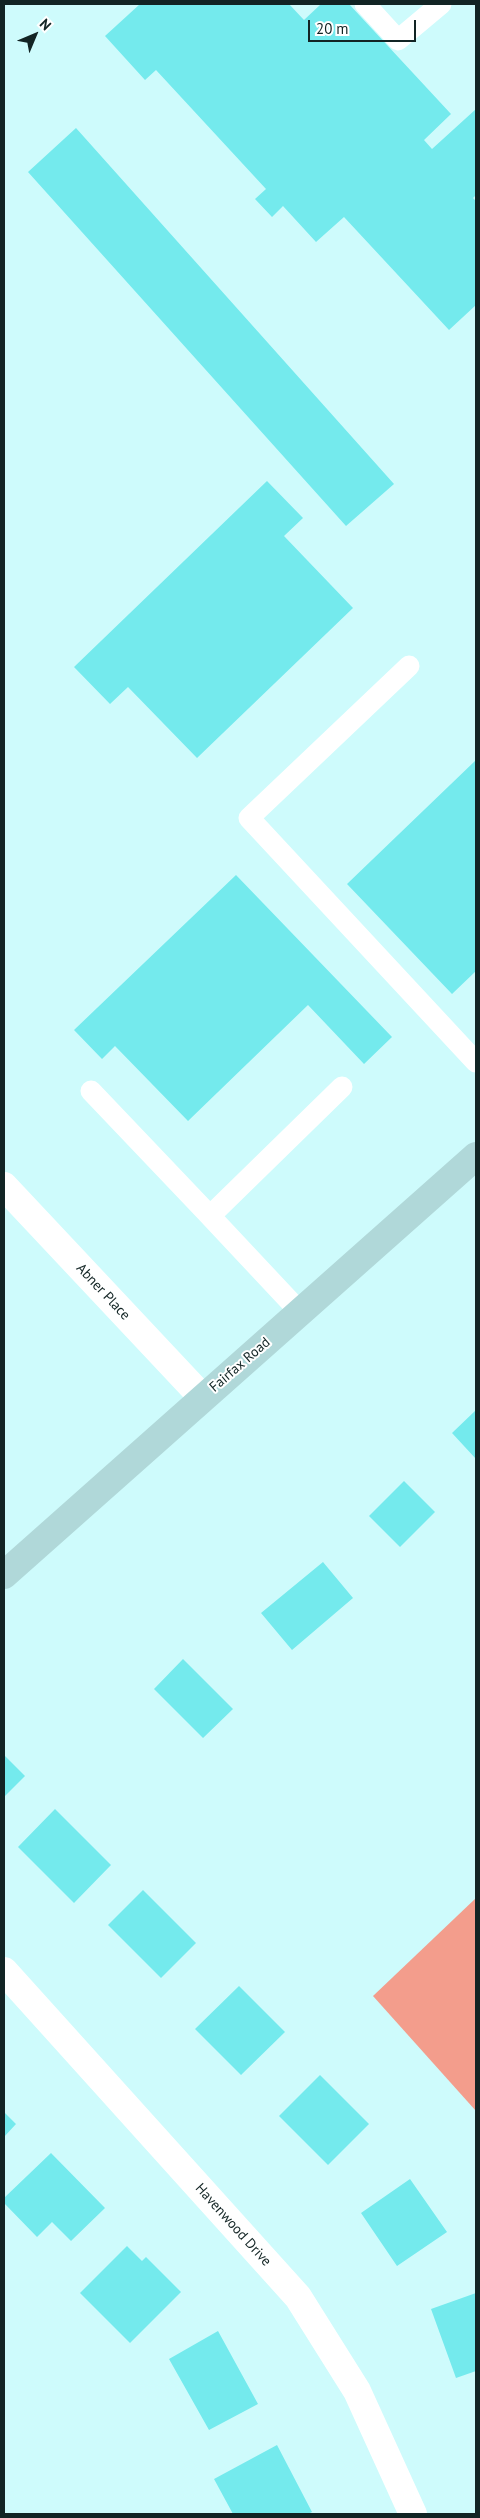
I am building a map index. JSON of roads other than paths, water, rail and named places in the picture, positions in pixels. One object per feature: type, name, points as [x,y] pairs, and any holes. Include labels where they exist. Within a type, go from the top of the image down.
[{"type":"street","name":"Fairfax Road","points":[[4,1576],[476,1156]]},
{"type":"street","name":"Abner Place","points":[[4,1186],[203,1398]]},
{"type":"street","name":"Havenwood Drive","points":[[4,1971],[298,2298],[357,2391],[413,2514]]},
{"type":"lane","points":[[365,4],[398,40],[441,4]]},
{"type":"lane","points":[[409,666],[249,818],[473,1052]]},
{"type":"lane","points":[[210,1216],[342,1087]]},
{"type":"lane","points":[[91,1091],[300,1312]]}]
